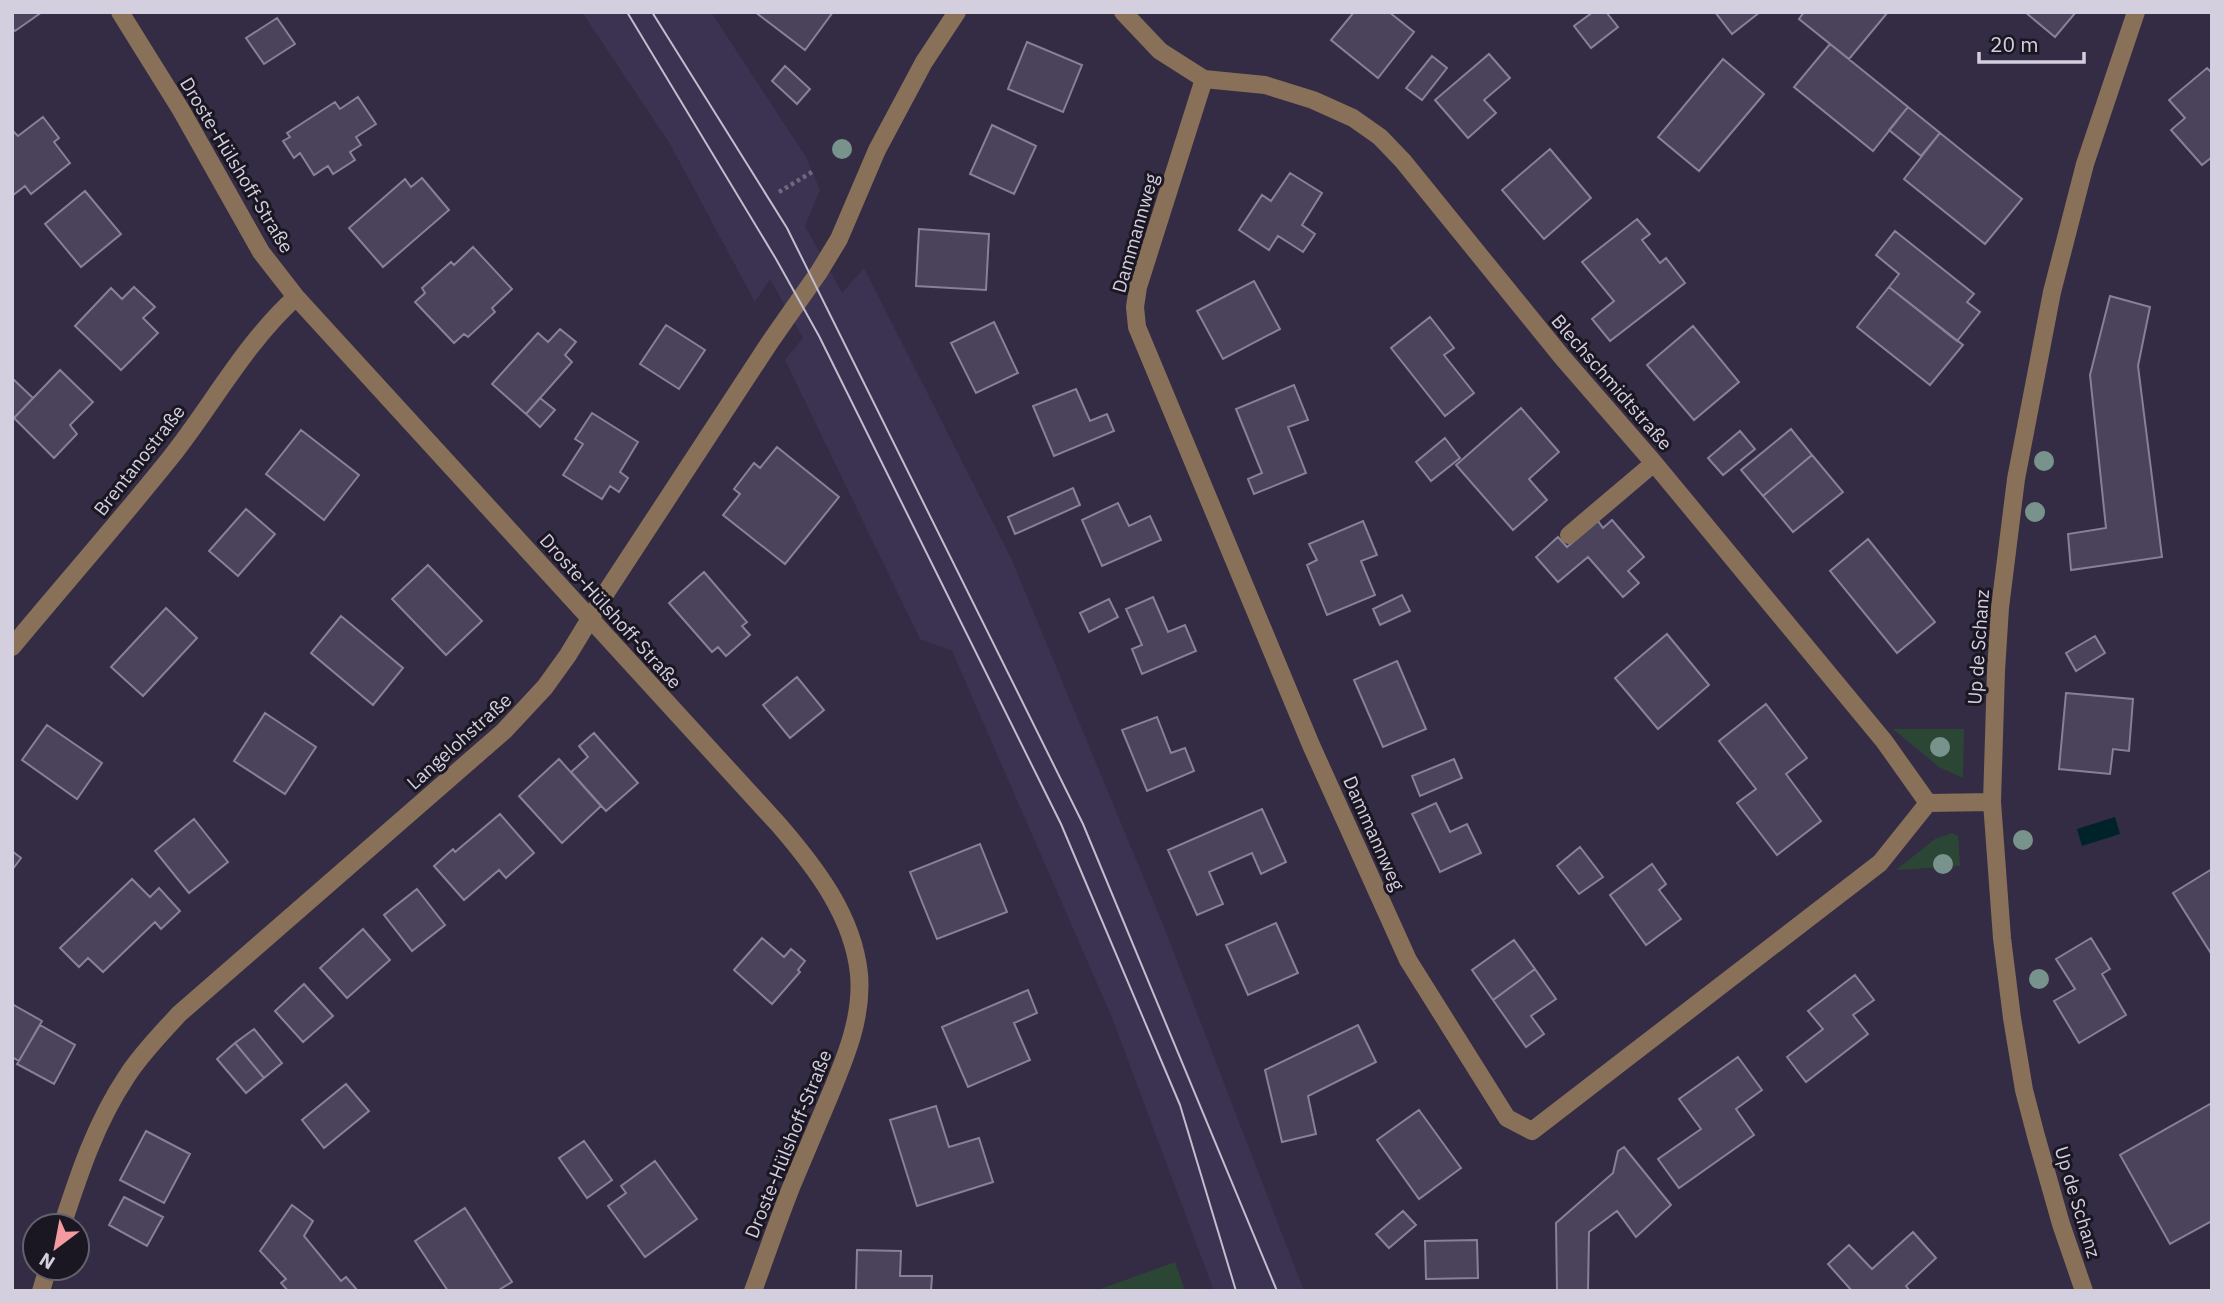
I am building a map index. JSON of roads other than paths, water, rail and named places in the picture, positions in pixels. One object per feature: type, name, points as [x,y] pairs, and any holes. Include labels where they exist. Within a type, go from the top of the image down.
[{"type":"street","name":"Droste-Hülshoff-Straße","points":[[120,12],[181,110],[261,252],[296,297],[802,852],[833,895],[852,939],[859,973],[859,998],[851,1044],[785,1202],[753,1291]]},
{"type":"street","name":"Langelohstraße","points":[[67,1212],[85,1157],[106,1113],[127,1076],[179,1014],[504,731],[545,687],[770,342],[819,272],[839,239],[877,150],[924,62],[957,12]]},
{"type":"street","points":[[1123,12],[1160,51],[1204,79]]},
{"type":"street","name":"Up de Schanz","points":[[2084,1291],[2061,1224],[2024,1090],[2002,938],[1992,802],[2000,608],[2016,479],[2030,398],[2052,292],[2085,164],[2136,12]]},
{"type":"street","name":"Blechschmidtstraße","points":[[1204,79],[1265,85],[1313,100],[1353,118],[1380,137],[1403,161],[1562,357],[1654,463],[1884,741],[1928,803]]},
{"type":"street","name":"Dammannweg","points":[[1204,79],[1138,287],[1135,307],[1137,327],[1311,746],[1408,960],[1507,1118],[1532,1131],[1880,863],[1928,803]]},
{"type":"street","name":"Brentanostraße","points":[[12,647],[172,455],[245,352],[277,314],[296,297]]},
{"type":"street","points":[[1569,535],[1654,463]]},
{"type":"street","points":[[1928,803],[1992,802]]},
{"type":"tram line","points":[[627,12],[776,259],[819,336],[1061,824],[1180,1105],[1236,1291]]},
{"type":"tram line","points":[[652,12],[787,228],[1083,824],[1277,1291]]}]
